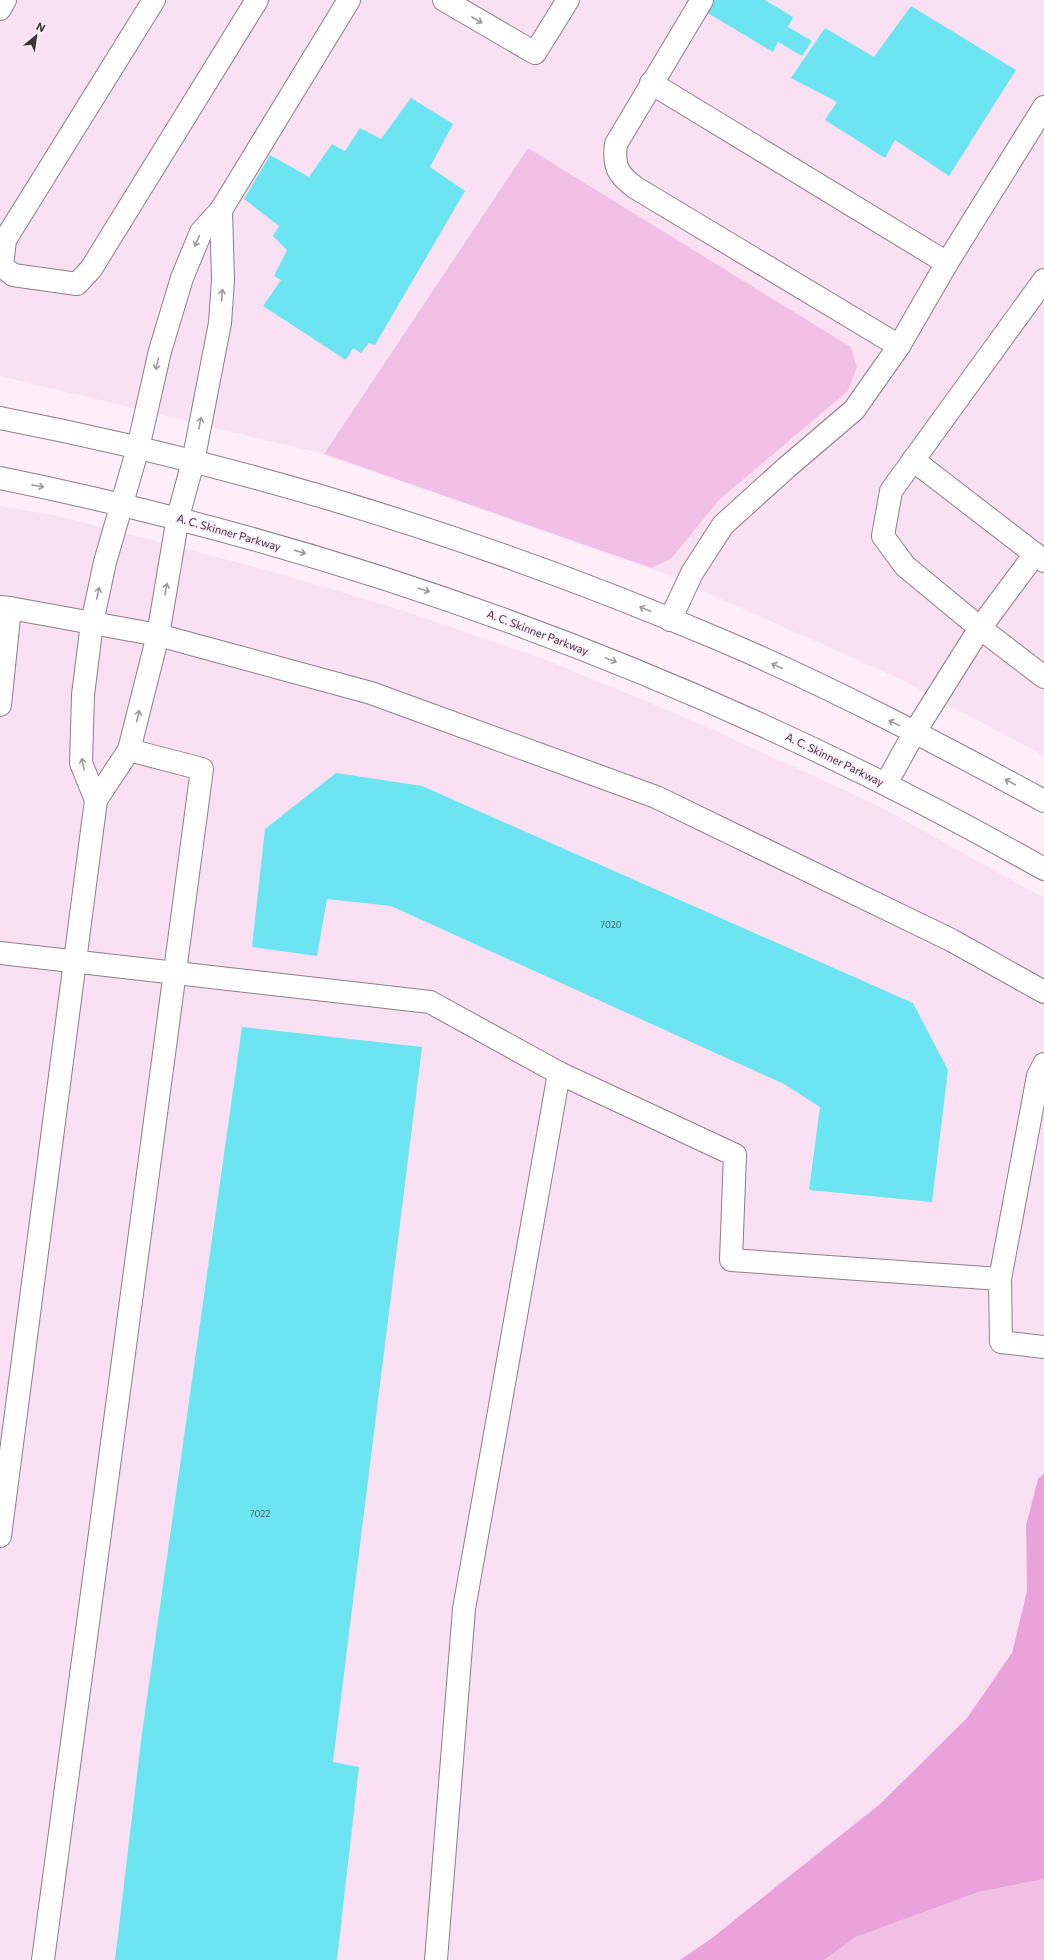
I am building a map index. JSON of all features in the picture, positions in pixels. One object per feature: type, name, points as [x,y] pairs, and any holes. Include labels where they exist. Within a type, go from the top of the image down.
[{"type":"main road","points":[[0,9],[5,0]]},
{"type":"main road","points":[[154,0],[5,240],[2,266],[13,275],[77,284],[91,269],[257,0]]},
{"type":"main road","points":[[96,800],[81,763],[83,695],[92,623],[105,562],[138,448],[160,351],[182,278],[201,232],[221,210],[349,0]]},
{"type":"main road","points":[[456,3],[535,53],[568,0]]},
{"type":"main road","points":[[702,0],[651,83],[616,144],[614,160],[621,177],[643,192],[899,346]]},
{"type":"main road","points":[[651,83],[947,263]]},
{"type":"main road","points":[[670,620],[692,573],[723,525],[786,468],[854,410],[899,346],[947,263],[1044,107]]},
{"type":"main road","points":[[0,1536],[76,963],[96,800],[129,750],[158,635],[178,518],[193,462],[220,323],[223,280],[221,210]]},
{"type":"main road","points":[[1044,280],[891,491],[883,536],[905,566],[980,628],[1044,677]]},
{"type":"main road","points":[[0,418],[138,448],[265,480],[384,516],[488,550],[724,641],[914,733],[1044,801]]},
{"type":"main road","points":[[886,784],[914,733],[980,628],[1040,558],[913,460]]},
{"type":"main road","name":"A. C. Skinner Parkway","points":[[0,478],[122,504],[178,518],[423,590],[534,629],[648,674],[758,722],[886,784],[976,830],[1044,869]]},
{"type":"main road","points":[[0,705],[5,608],[158,635],[371,693],[656,797],[951,940],[1044,992]]},
{"type":"main road","points":[[43,1960],[202,769],[129,750]]},
{"type":"main road","points":[[0,953],[76,963],[430,1002],[559,1073],[735,1154],[731,1260],[1000,1279]]},
{"type":"main road","points":[[1044,1064],[1038,1076],[1000,1279],[1001,1342],[1044,1347]]},
{"type":"main road","points":[[436,1960],[464,1609],[559,1073]]},
{"type":"shaded area","points":[[0,0],[1044,0],[1044,756],[900,679],[651,568],[671,559],[719,500],[848,391],[857,367],[851,347],[528,148],[324,454],[0,376]]},
{"type":"shaded area","points":[[528,148],[851,347],[857,367],[848,391],[719,500],[671,559],[651,568],[324,454]]},
{"type":"shaded area","points":[[0,506],[59,516],[263,569],[395,608],[539,657],[694,721],[879,806],[1044,898],[1044,1473],[1038,1479],[1026,1525],[1027,1591],[1012,1653],[967,1718],[880,1804],[712,1938],[680,1960],[0,1960]]},
{"type":"shaded area","points":[[1044,1473],[1044,1879],[979,1892],[856,1937],[824,1960],[680,1960],[712,1938],[880,1804],[967,1718],[1012,1653],[1027,1591],[1026,1525],[1038,1479]]},
{"type":"shaded area","points":[[1044,1879],[1044,1960],[824,1960],[856,1937],[979,1892]]},
{"type":"building","points":[[714,0],[765,0],[793,17],[788,27],[812,41],[802,56],[778,42],[773,52],[706,12]]},
{"type":"building","points":[[911,6],[1016,70],[949,176],[895,140],[885,158],[825,120],[837,102],[791,78],[825,28],[874,57]]},
{"type":"building","points":[[411,98],[453,124],[430,167],[465,191],[375,345],[369,343],[361,353],[353,348],[346,360],[263,306],[281,280],[274,276],[287,250],[273,236],[279,226],[244,199],[270,155],[309,177],[332,144],[345,151],[360,128],[381,139]]},
{"type":"building","points":[[336,773],[422,786],[913,1003],[948,1070],[932,1202],[809,1190],[820,1107],[784,1084],[391,906],[327,899],[317,956],[252,947],[265,829]]},
{"type":"building","points":[[242,1027],[422,1047],[333,1762],[359,1767],[337,1960],[115,1960],[141,1741]]}]
